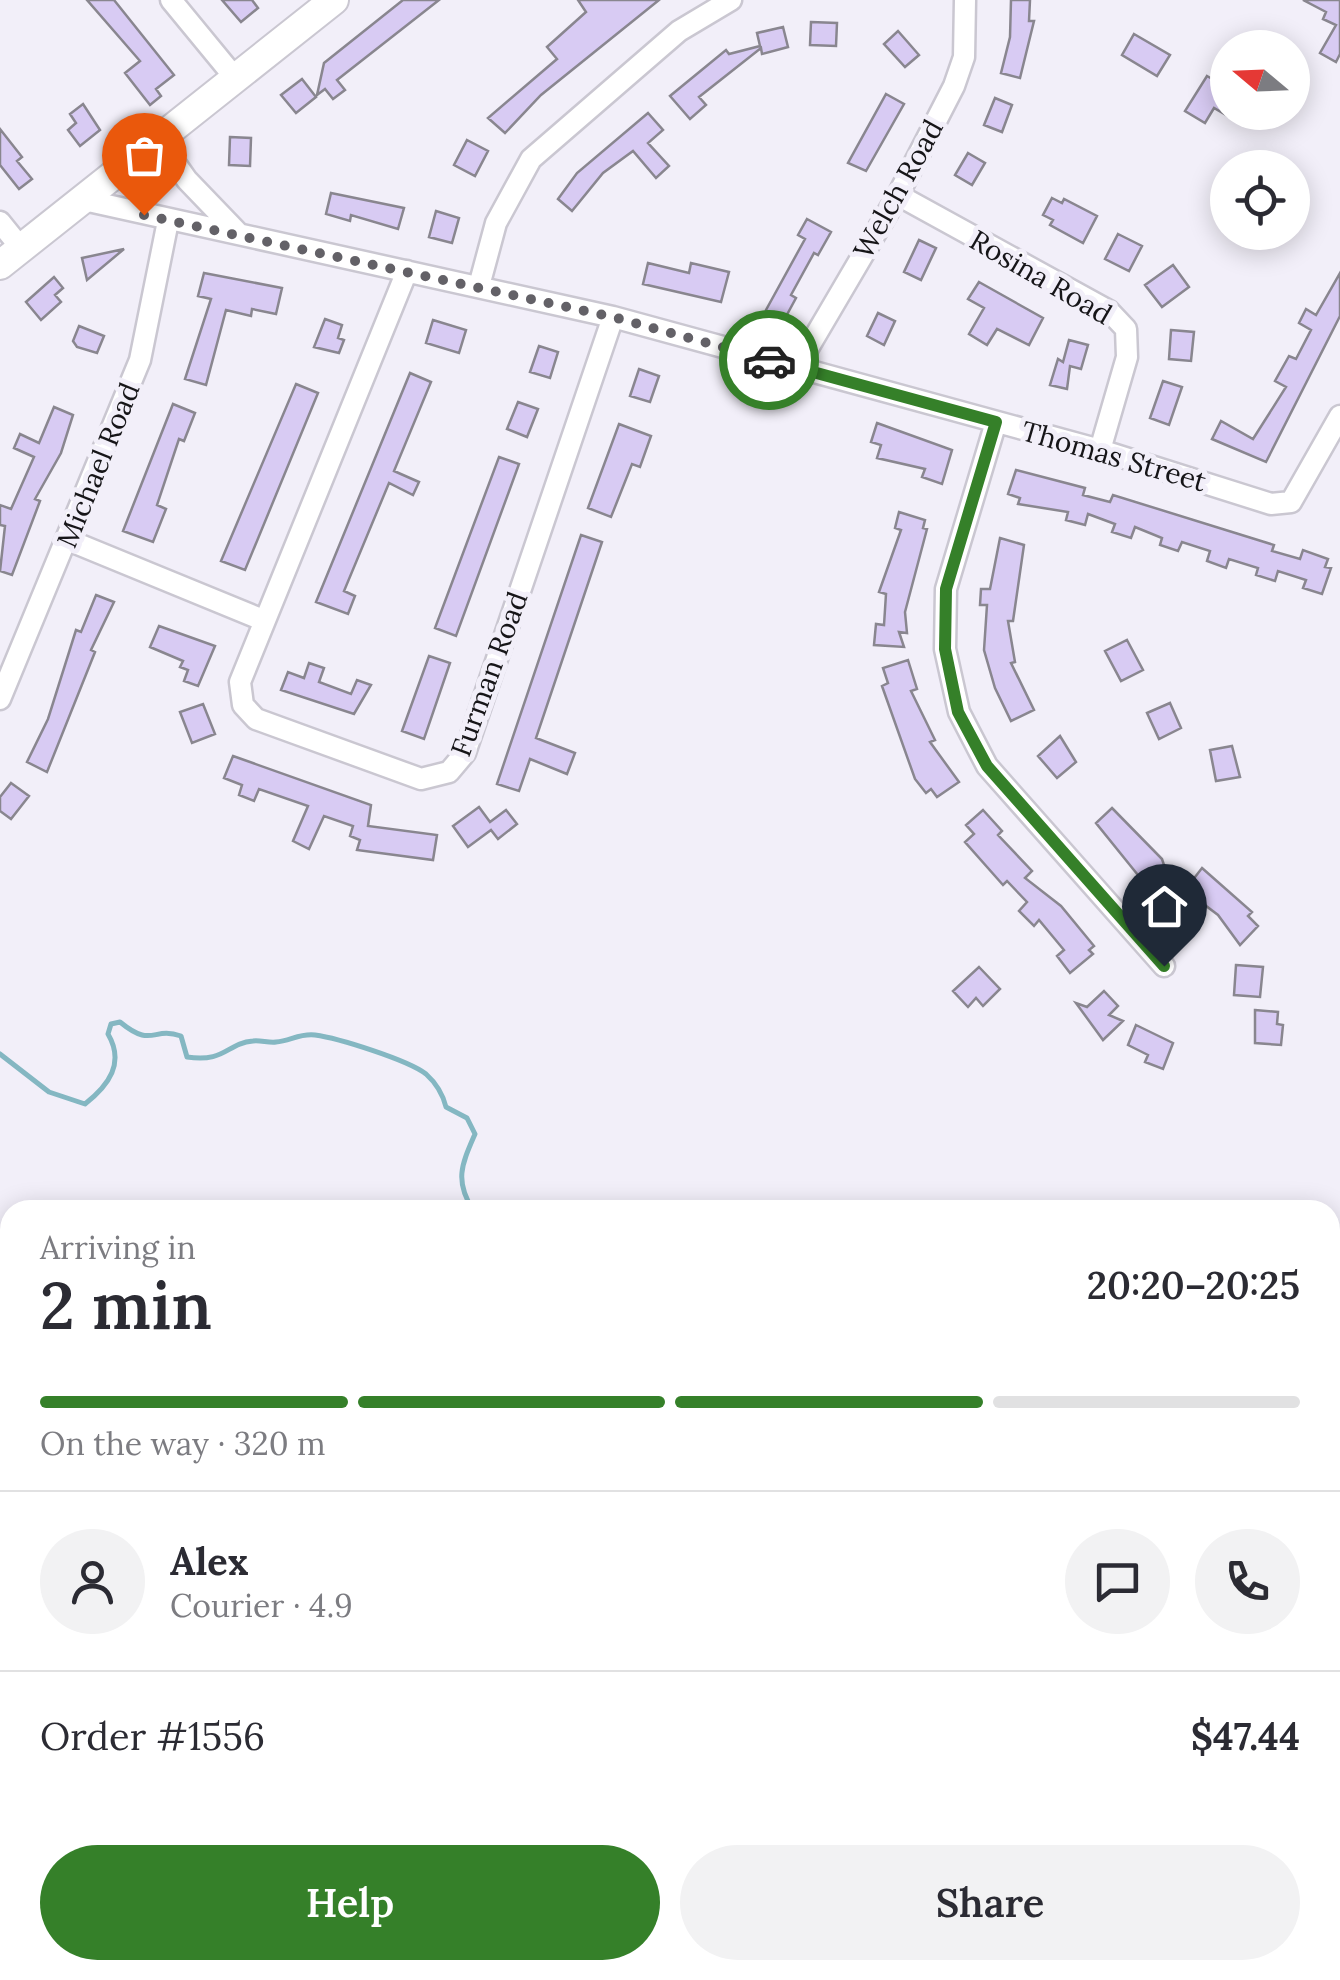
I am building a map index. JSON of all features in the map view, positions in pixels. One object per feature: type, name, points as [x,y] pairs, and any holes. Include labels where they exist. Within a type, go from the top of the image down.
[{"type":"main road","points":[[10,256],[334,0]]},
{"type":"street","points":[[171,0],[236,79]]},
{"type":"street","points":[[479,286],[496,223],[531,159],[679,31],[730,0]]},
{"type":"street","name":"Welch Road","points":[[797,367],[898,195],[954,86],[964,57],[965,0]]},
{"type":"street","points":[[158,139],[187,180],[238,233]]},
{"type":"street","name":"Rosina Road","points":[[898,195],[1110,311],[1126,330],[1127,357],[1100,450]]},
{"type":"street","name":"Thomas Street","points":[[84,200],[168,222],[238,233],[613,317],[1100,450],[1271,504],[1291,502],[1340,416]]},
{"type":"street","points":[[0,222],[10,256]]},
{"type":"street","name":"Michael Road","points":[[1,694],[140,360],[168,222]]},
{"type":"street","name":"Furman Road","points":[[407,271],[240,682],[243,705],[256,719],[406,776],[436,779],[457,766],[613,317]]},
{"type":"street","points":[[996,422],[946,589],[945,649],[958,712],[987,766],[1164,966]]},
{"type":"street","points":[[68,540],[264,620]]},
{"type":"building","points":[[87,0],[114,0],[174,75],[156,89],[161,96],[150,105],[125,73],[140,61]]},
{"type":"building","points":[[222,0],[252,0],[258,8],[241,22]]},
{"type":"building","points":[[403,0],[439,0],[337,80],[345,90],[333,99],[325,89],[317,95],[324,63]]},
{"type":"building","points":[[578,0],[659,0],[541,95],[505,133],[488,118],[557,59],[547,47],[586,12]]},
{"type":"building","points":[[1011,0],[1030,0],[1029,21],[1034,21],[1020,78],[1001,73],[1010,37]]},
{"type":"building","points":[[1303,0],[1340,0],[1340,54],[1336,62],[1320,53],[1336,25],[1323,19],[1326,12]]},
{"type":"building","points":[[811,22],[837,23],[836,46],[810,45]]},
{"type":"building","points":[[783,27],[788,47],[762,54],[761,48],[699,97],[706,105],[690,119],[670,96],[726,50],[729,54],[760,46],[757,33]]},
{"type":"building","points":[[898,31],[919,55],[905,67],[884,44]]},
{"type":"building","points":[[1134,34],[1170,55],[1157,76],[1122,55]]},
{"type":"building","points":[[1207,76],[1210,78],[1210,115],[1205,123],[1185,111]]},
{"type":"building","points":[[302,79],[316,97],[296,113],[281,95]]},
{"type":"building","points":[[886,94],[904,104],[866,171],[848,163]]},
{"type":"building","points":[[995,98],[1012,105],[1002,132],[984,125]]},
{"type":"building","points":[[83,104],[100,130],[80,146],[68,130],[76,123],[70,114]]},
{"type":"building","points":[[648,113],[663,130],[648,143],[669,166],[656,178],[633,151],[603,173],[572,211],[558,199],[577,173]]},
{"type":"building","points":[[0,129],[22,157],[17,161],[32,179],[19,189],[0,165]]},
{"type":"building","points":[[230,137],[251,138],[250,166],[229,165]]},
{"type":"building","points":[[467,140],[488,151],[475,176],[454,165]]},
{"type":"building","points":[[968,153],[985,163],[972,185],[955,175]]},
{"type":"building","points":[[331,193],[404,208],[398,229],[351,215],[350,221],[326,214]]},
{"type":"building","points":[[1052,198],[1062,203],[1064,199],[1097,216],[1083,243],[1050,225],[1053,220],[1043,215]]},
{"type":"building","points":[[436,211],[459,218],[452,243],[429,237]]},
{"type":"building","points":[[807,219],[831,232],[818,255],[814,253],[791,295],[796,298],[784,320],[766,310],[805,239],[798,235]]},
{"type":"building","points":[[1118,234],[1142,246],[1129,271],[1105,259]]},
{"type":"building","points":[[919,240],[936,248],[921,280],[904,272]]},
{"type":"building","points":[[124,249],[87,280],[82,258]]},
{"type":"building","points":[[648,263],[689,273],[691,263],[729,272],[721,302],[643,284]]},
{"type":"building","points":[[1173,265],[1189,287],[1162,307],[1145,285]]},
{"type":"building","points":[[204,273],[282,288],[276,314],[252,309],[251,316],[226,310],[206,385],[185,379],[211,299],[198,296]]},
{"type":"building","points":[[1340,273],[1340,316],[1266,462],[1212,439],[1221,421],[1253,439],[1286,387],[1275,381],[1289,356],[1296,359],[1311,330],[1299,323],[1306,309],[1316,315]]},
{"type":"building","points":[[54,277],[63,288],[55,295],[61,302],[41,320],[26,302]]},
{"type":"building","points":[[979,282],[1043,318],[1029,345],[997,329],[987,345],[969,334],[984,308],[968,299]]},
{"type":"building","points":[[878,313],[895,321],[884,345],[867,336]]},
{"type":"building","points":[[325,319],[342,325],[338,338],[344,340],[339,353],[314,347]]},
{"type":"building","points":[[433,320],[466,330],[459,353],[426,343]]},
{"type":"building","points":[[79,326],[104,336],[97,353],[77,347],[73,341]]},
{"type":"building","points":[[1171,330],[1194,332],[1191,361],[1169,359]]},
{"type":"building","points":[[1069,340],[1088,345],[1081,369],[1070,366],[1067,389],[1050,385],[1058,359],[1063,362]]},
{"type":"building","points":[[539,346],[558,352],[550,378],[530,372]]},
{"type":"building","points":[[639,369],[659,376],[650,402],[630,396]]},
{"type":"building","points":[[410,373],[431,382],[394,471],[419,482],[413,495],[389,483],[344,591],[355,596],[348,614],[316,602]]},
{"type":"building","points":[[1163,381],[1182,387],[1169,425],[1150,418]]},
{"type":"building","points":[[296,384],[318,393],[245,570],[221,561]]},
{"type":"building","points":[[518,402],[538,409],[527,437],[507,429]]},
{"type":"building","points":[[173,404],[195,413],[184,441],[179,439],[157,505],[166,509],[153,542],[123,531]]},
{"type":"building","points":[[54,407],[73,415],[61,453],[35,499],[40,501],[12,575],[0,571],[5,526],[0,525],[0,505],[11,509],[34,457],[14,448],[20,434],[39,443]]},
{"type":"building","points":[[877,423],[952,450],[942,484],[922,477],[925,469],[877,458],[881,445],[871,442]]},
{"type":"building","points":[[619,424],[651,436],[640,467],[632,464],[611,517],[588,508]]},
{"type":"building","points":[[499,457],[519,464],[456,636],[435,628]]},
{"type":"building","points":[[1016,470],[1085,488],[1083,495],[1110,502],[1113,495],[1274,545],[1272,551],[1300,559],[1303,550],[1328,559],[1325,567],[1331,568],[1322,594],[1303,588],[1306,580],[1278,571],[1275,581],[1256,575],[1258,568],[1229,559],[1226,568],[1207,561],[1210,551],[1182,542],[1178,551],[1160,545],[1162,538],[1135,527],[1131,538],[1112,532],[1115,524],[1088,514],[1085,525],[1066,520],[1068,512],[1018,504],[1020,498],[1008,494]]},
{"type":"building","points":[[899,512],[925,520],[923,528],[927,529],[905,612],[907,633],[899,632],[904,647],[874,645],[876,624],[884,625],[886,594],[879,592],[901,530],[895,528]]},
{"type":"building","points":[[581,535],[602,542],[536,738],[575,753],[567,774],[530,759],[519,791],[497,784]]},
{"type":"building","points":[[1000,538],[1024,545],[1013,621],[1008,621],[1015,662],[1011,663],[1034,710],[1011,721],[995,688],[984,650],[987,605],[980,605],[981,589],[990,589]]},
{"type":"building","points":[[96,595],[114,602],[91,650],[95,652],[47,772],[27,762],[48,719],[76,630],[81,632]]},
{"type":"building","points":[[159,626],[215,646],[198,686],[184,681],[188,670],[180,667],[183,661],[150,647]]},
{"type":"building","points":[[1127,640],[1143,670],[1121,681],[1105,651]]},
{"type":"building","points":[[429,656],[450,663],[424,739],[402,731]]},
{"type":"building","points":[[908,660],[917,689],[911,691],[935,740],[930,742],[959,782],[937,797],[931,789],[926,793],[915,779],[882,686],[888,683],[883,668]]},
{"type":"building","points":[[309,663],[324,668],[319,682],[351,694],[357,680],[371,685],[354,714],[281,690],[288,672],[304,678]]},
{"type":"building","points":[[1170,703],[1181,728],[1159,739],[1147,713]]},
{"type":"building","points":[[203,704],[215,734],[192,743],[180,712]]},
{"type":"building","points":[[1060,736],[1076,762],[1057,778],[1038,756]]},
{"type":"building","points":[[1232,746],[1240,777],[1216,781],[1210,750]]},
{"type":"building","points":[[233,756],[371,805],[368,826],[437,835],[433,860],[357,850],[360,840],[350,836],[353,826],[324,816],[309,849],[293,841],[308,806],[259,789],[254,801],[239,795],[242,785],[224,778]]},
{"type":"building","points":[[11,783],[29,796],[11,819],[0,811],[0,797]]},
{"type":"building","points":[[479,807],[490,822],[506,810],[517,824],[498,839],[491,830],[468,847],[453,826]]},
{"type":"building","points":[[1112,808],[1162,859],[1165,868],[1146,885],[1096,823]]},
{"type":"building","points":[[983,810],[1002,831],[998,835],[1032,871],[1025,878],[1061,906],[1094,946],[1089,950],[1093,954],[1070,973],[1057,956],[1064,950],[1039,920],[1034,926],[1019,911],[1027,902],[1007,881],[1003,885],[965,842],[974,834],[966,825]]},
{"type":"building","points":[[1202,868],[1252,912],[1248,916],[1258,926],[1240,945],[1218,915],[1185,890]]},
{"type":"building","points":[[1236,965],[1263,967],[1260,997],[1234,995]]},
{"type":"building","points":[[979,967],[1000,989],[983,1006],[976,998],[968,1007],[953,991]]},
{"type":"building","points":[[1104,991],[1118,1006],[1109,1015],[1123,1021],[1103,1040],[1076,1003],[1087,1007]]},
{"type":"building","points":[[1255,1010],[1278,1012],[1277,1024],[1283,1025],[1281,1045],[1255,1043]]},
{"type":"building","points":[[1136,1025],[1173,1043],[1163,1069],[1145,1062],[1148,1055],[1128,1045]]},
{"type":"waterway","points":[[0,1054],[49,1092],[85,1104],[101,1089],[115,1064],[108,1034],[111,1024],[120,1022],[146,1036],[181,1036],[187,1057],[200,1058],[256,1041],[276,1042],[310,1035],[340,1040],[404,1062],[426,1074],[439,1089],[446,1107],[467,1118],[475,1134],[464,1163],[462,1181],[468,1200]]},
{"type":"way so far","points":[[144,215],[613,317],[769,360]]},
{"type":"route","points":[[769,360],[996,422],[946,589],[945,649],[958,712],[987,766],[1164,966]]}]
